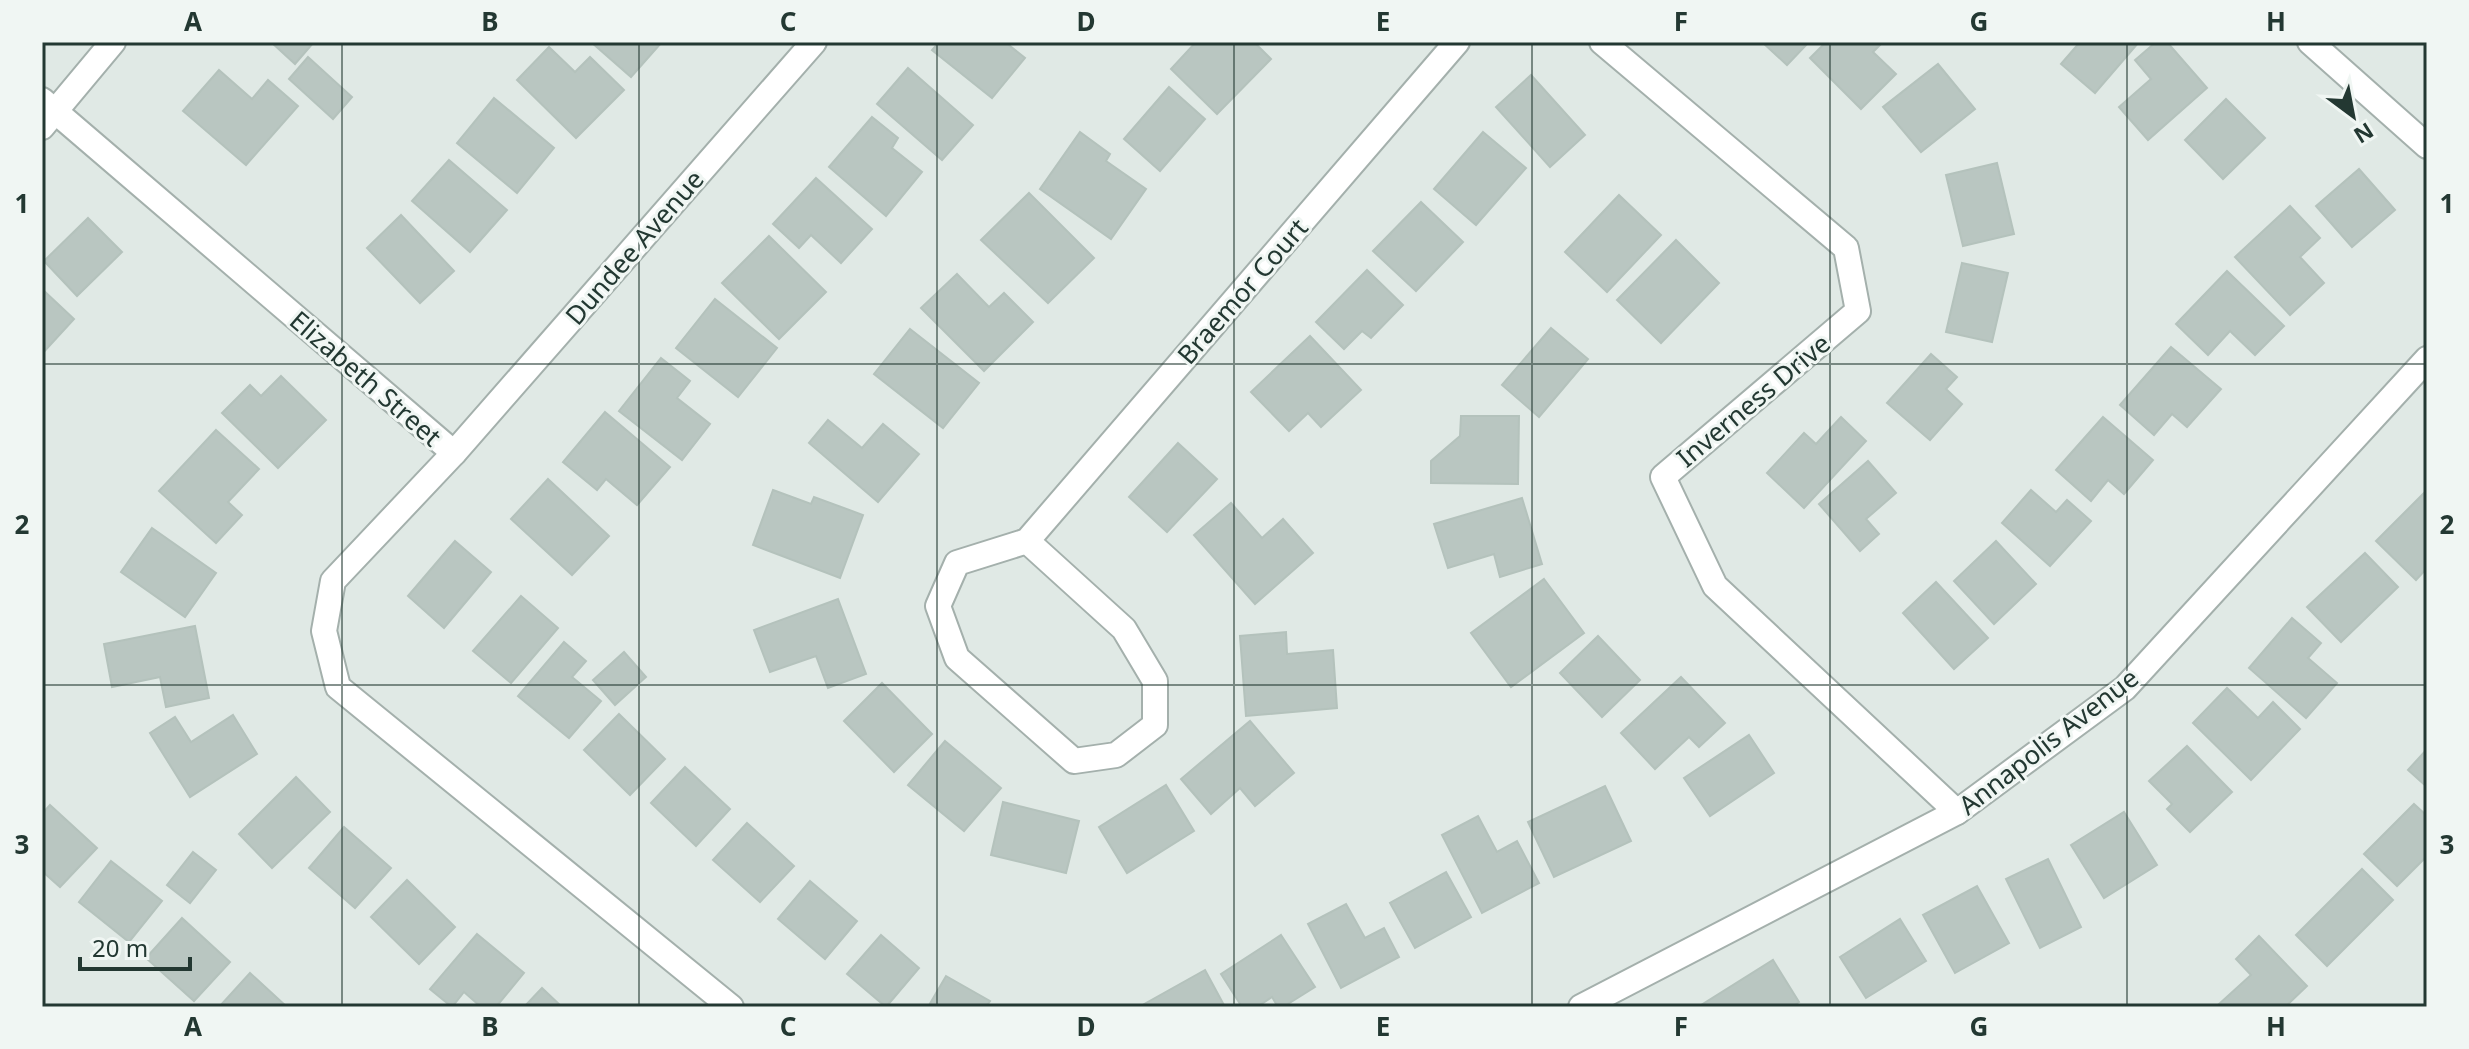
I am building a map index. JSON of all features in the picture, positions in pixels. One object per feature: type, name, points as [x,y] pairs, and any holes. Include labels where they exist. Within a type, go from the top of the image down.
[{"type":"street","points":[[46,113],[113,42]]},
{"type":"street","name":"Dundee Avenue","points":[[454,453],[814,42]]},
{"type":"street","name":"Braemor Court","points":[[1027,541],[1457,42]]},
{"type":"street","name":"Inverness Drive","points":[[1602,42],[1846,248],[1858,311],[1663,477],[1715,586],[1957,812]]},
{"type":"street","points":[[2310,42],[2427,146]]},
{"type":"street","name":"Elizabeth Street","points":[[46,113],[454,453],[333,581],[324,631],[338,687],[731,1007]]},
{"type":"street","name":"Annapolis Avenue","points":[[1581,1007],[1957,812],[2125,688],[2427,359]]},
{"type":"street","points":[[1027,541],[1124,629],[1155,681],[1155,725],[1116,755],[1074,761],[957,658],[938,606],[957,563],[1027,541]]},
{"type":"building","points":[[271,42],[314,42],[295,64]]},
{"type":"building","points":[[591,42],[662,42],[631,77]]},
{"type":"building","points":[[939,42],[1005,42],[1025,58],[992,98],[932,50]]},
{"type":"building","points":[[1196,42],[1254,42],[1271,59],[1217,114],[1171,69]]},
{"type":"building","points":[[1762,42],[1809,42],[1787,65]]},
{"type":"building","points":[[1826,42],[1883,42],[1873,52],[1896,74],[1861,109],[1810,58]]},
{"type":"building","points":[[2080,42],[2139,42],[2095,93],[2061,64]]},
{"type":"building","points":[[2156,42],[2167,42],[2207,88],[2148,140],[2119,107],[2151,79],[2135,60]]},
{"type":"building","points":[[549,47],[575,72],[590,57],[624,90],[576,138],[517,80]]},
{"type":"building","points":[[308,57],[352,97],[333,119],[289,79]]},
{"type":"building","points":[[1938,64],[1975,109],[1921,152],[1883,107]]},
{"type":"building","points":[[908,68],[973,125],[942,160],[877,104]]},
{"type":"building","points":[[219,70],[252,99],[268,80],[298,106],[246,165],[183,111]]},
{"type":"building","points":[[1531,75],[1585,135],[1550,167],[1496,107]]},
{"type":"building","points":[[1169,87],[1205,119],[1160,171],[1124,139]]},
{"type":"building","points":[[494,98],[554,148],[517,193],[457,143]]},
{"type":"building","points":[[2226,99],[2265,138],[2223,179],[2185,140]]},
{"type":"building","points":[[872,117],[898,138],[892,148],[922,172],[886,216],[829,167]]},
{"type":"building","points":[[1080,132],[1110,154],[1106,161],[1146,189],[1111,239],[1040,189]]},
{"type":"building","points":[[1483,132],[1526,168],[1476,225],[1434,189]]},
{"type":"building","points":[[449,160],[507,210],[470,252],[412,201]]},
{"type":"building","points":[[1997,163],[2014,234],[1963,246],[1946,175]]},
{"type":"building","points":[[2359,169],[2395,210],[2352,247],[2316,206]]},
{"type":"building","points":[[816,178],[872,229],[841,263],[811,235],[799,248],[773,224]]},
{"type":"building","points":[[1029,193],[1094,258],[1048,303],[981,240]]},
{"type":"building","points":[[1619,195],[1661,235],[1607,292],[1565,252]]},
{"type":"building","points":[[1421,202],[1463,242],[1416,291],[1373,251]]},
{"type":"building","points":[[2290,206],[2320,238],[2300,257],[2324,283],[2290,315],[2235,257]]},
{"type":"building","points":[[401,215],[454,271],[420,303],[367,248]]},
{"type":"building","points":[[88,218],[122,252],[77,296],[44,261]]},
{"type":"building","points":[[769,236],[826,292],[779,339],[722,283]]},
{"type":"building","points":[[1676,240],[1719,283],[1661,343],[1617,300]]},
{"type":"building","points":[[1962,263],[2008,273],[1992,342],[1946,332]]},
{"type":"building","points":[[1367,270],[1403,305],[1371,338],[1362,331],[1344,349],[1316,322]]},
{"type":"building","points":[[2227,271],[2284,326],[2255,355],[2230,331],[2208,355],[2176,324]]},
{"type":"building","points":[[957,274],[989,307],[1004,293],[1033,322],[984,371],[921,308]]},
{"type":"building","points":[[42,289],[74,319],[42,354]]},
{"type":"building","points":[[715,299],[777,348],[738,397],[676,348]]},
{"type":"building","points":[[1551,328],[1588,359],[1539,417],[1502,385]]},
{"type":"building","points":[[910,329],[979,383],[943,428],[874,374]]},
{"type":"building","points":[[1310,336],[1361,390],[1321,427],[1308,413],[1289,431],[1251,392]]},
{"type":"building","points":[[2171,347],[2221,389],[2187,427],[2172,414],[2154,435],[2120,405]]},
{"type":"building","points":[[1931,354],[1957,377],[1946,389],[1962,404],[1930,440],[1887,403]]},
{"type":"building","points":[[661,358],[690,381],[677,398],[710,424],[682,460],[619,411]]},
{"type":"building","points":[[281,376],[326,420],[278,468],[222,413],[250,385],[261,396]]},
{"type":"building","points":[[605,412],[670,467],[637,505],[606,479],[597,490],[563,462]]},
{"type":"building","points":[[1461,416],[1519,416],[1518,484],[1431,483],[1431,461],[1460,436]]},
{"type":"building","points":[[1841,417],[1866,441],[1804,508],[1767,473],[1804,433],[1816,444]]},
{"type":"building","points":[[2103,417],[2153,460],[2124,494],[2108,480],[2091,501],[2056,470]]},
{"type":"building","points":[[828,420],[862,448],[883,424],[919,454],[878,502],[809,443]]},
{"type":"building","points":[[216,430],[259,469],[228,502],[242,515],[216,543],[159,491]]},
{"type":"building","points":[[1178,443],[1217,479],[1167,532],[1129,497]]},
{"type":"building","points":[[1868,461],[1896,493],[1866,519],[1879,534],[1860,551],[1819,504]]},
{"type":"building","points":[[548,479],[609,536],[572,575],[511,519]]},
{"type":"building","points":[[773,490],[811,504],[814,497],[863,515],[840,578],[753,545]]},
{"type":"building","points":[[2031,490],[2056,512],[2067,500],[2091,521],[2050,566],[2002,523]]},
{"type":"building","points":[[2427,490],[2427,568],[2416,580],[2376,541]]},
{"type":"building","points":[[1522,498],[1542,564],[1500,577],[1494,554],[1448,568],[1434,524]]},
{"type":"building","points":[[1231,503],[1262,538],[1283,519],[1313,553],[1255,604],[1194,535]]},
{"type":"building","points":[[152,528],[216,573],[185,617],[121,572]]},
{"type":"building","points":[[455,541],[491,572],[444,628],[408,596]]},
{"type":"building","points":[[1996,541],[2036,584],[1994,624],[1954,581]]},
{"type":"building","points":[[2365,553],[2398,587],[2341,642],[2307,607]]},
{"type":"building","points":[[1544,579],[1584,633],[1511,687],[1471,633]]},
{"type":"building","points":[[1936,582],[1988,638],[1954,669],[1903,613]]},
{"type":"building","points":[[521,596],[558,628],[511,683],[473,651]]},
{"type":"building","points":[[838,599],[866,674],[828,688],[816,656],[770,672],[754,630]]},
{"type":"building","points":[[2292,618],[2321,643],[2308,658],[2337,683],[2306,718],[2249,668]]},
{"type":"building","points":[[195,626],[209,698],[166,707],[160,677],[112,687],[104,644]]},
{"type":"building","points":[[1286,632],[1287,654],[1333,650],[1337,708],[1246,716],[1240,636]]},
{"type":"building","points":[[1598,636],[1640,680],[1602,717],[1560,673]]},
{"type":"building","points":[[564,642],[586,661],[572,677],[601,701],[569,738],[518,696]]},
{"type":"building","points":[[624,652],[646,677],[615,705],[593,680]]},
{"type":"building","points":[[1681,677],[1725,723],[1699,747],[1689,737],[1655,769],[1621,733]]},
{"type":"building","points":[[882,683],[932,734],[894,772],[844,721]]},
{"type":"building","points":[[2227,688],[2258,718],[2273,702],[2300,729],[2251,780],[2193,723]]},
{"type":"building","points":[[619,714],[665,759],[630,795],[584,750]]},
{"type":"building","points":[[233,715],[257,754],[190,797],[150,733],[175,717],[191,742]]},
{"type":"building","points":[[1250,721],[1294,773],[1255,806],[1240,788],[1211,814],[1181,779]]},
{"type":"building","points":[[1749,735],[1774,773],[1710,816],[1684,778]]},
{"type":"building","points":[[945,741],[1001,788],[964,831],[908,785]]},
{"type":"building","points":[[2187,746],[2232,792],[2190,832],[2167,809],[2172,804],[2149,781]]},
{"type":"building","points":[[2427,749],[2427,787],[2408,770]]},
{"type":"building","points":[[685,767],[730,809],[696,846],[651,803]]},
{"type":"building","points":[[296,777],[330,812],[272,868],[239,834]]},
{"type":"building","points":[[1166,785],[1194,831],[1127,873],[1099,827]]},
{"type":"building","points":[[1605,786],[1631,841],[1554,877],[1528,822]]},
{"type":"building","points":[[1003,802],[1079,821],[1066,873],[991,855]]},
{"type":"building","points":[[2414,804],[2427,816],[2427,856],[2397,886],[2364,854]]},
{"type":"building","points":[[50,805],[97,848],[60,887],[42,871],[42,814]]},
{"type":"building","points":[[2124,812],[2157,865],[2104,898],[2071,845]]},
{"type":"building","points":[[1478,816],[1497,852],[1517,841],[1539,883],[1482,913],[1442,835]]},
{"type":"building","points":[[747,823],[794,866],[760,902],[713,860]]},
{"type":"building","points":[[344,827],[391,868],[355,908],[309,868]]},
{"type":"building","points":[[193,852],[216,870],[190,903],[167,885]]},
{"type":"building","points":[[2048,859],[2081,927],[2040,948],[2006,879]]},
{"type":"building","points":[[111,861],[162,901],[129,942],[79,902]]},
{"type":"building","points":[[2362,869],[2393,900],[2327,966],[2296,935]]},
{"type":"building","points":[[1446,872],[1471,917],[1415,948],[1390,903]]},
{"type":"building","points":[[407,880],[455,927],[419,964],[371,917]]},
{"type":"building","points":[[810,881],[857,921],[825,959],[778,919]]},
{"type":"building","points":[[1977,886],[2009,943],[1955,973],[1923,915]]},
{"type":"building","points":[[1346,904],[1365,938],[1384,928],[1399,957],[1341,988],[1308,924]]},
{"type":"building","points":[[182,918],[230,962],[194,1001],[146,958]]},
{"type":"building","points":[[1900,919],[1926,961],[1866,998],[1840,957]]},
{"type":"building","points":[[477,934],[524,973],[496,1007],[481,1007],[464,992],[452,1007],[430,989]]},
{"type":"building","points":[[881,935],[919,968],[886,1007],[847,974]]},
{"type":"building","points":[[1281,935],[1315,987],[1283,1007],[1278,1007],[1272,997],[1257,1007],[1242,1007],[1221,974]]},
{"type":"building","points":[[2259,936],[2307,986],[2285,1007],[2222,1007],[2219,1004],[2251,975],[2236,959]]},
{"type":"building","points":[[1773,960],[1799,1002],[1792,1007],[1698,1007]]},
{"type":"building","points":[[1205,970],[1225,1007],[1139,1007]]},
{"type":"building","points":[[250,973],[287,1007],[219,1007]]},
{"type":"building","points":[[946,976],[990,1001],[986,1007],[928,1007]]},
{"type":"building","points":[[542,988],[562,1007],[524,1007]]}]
